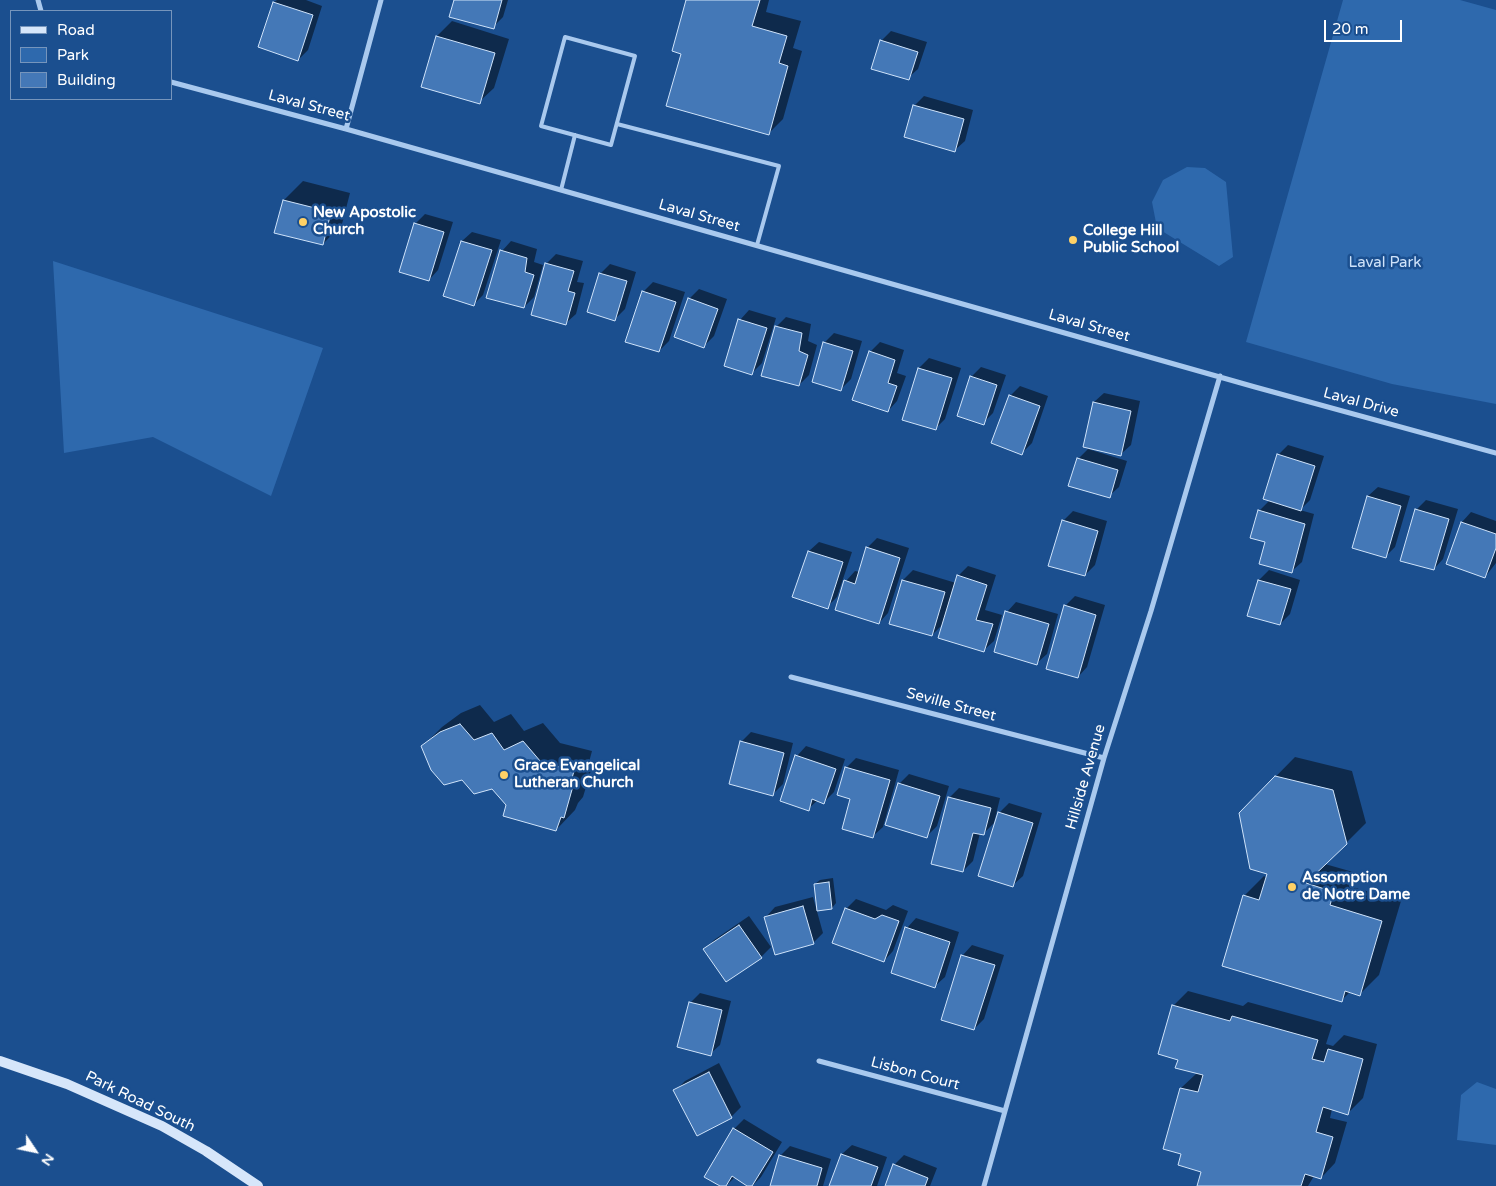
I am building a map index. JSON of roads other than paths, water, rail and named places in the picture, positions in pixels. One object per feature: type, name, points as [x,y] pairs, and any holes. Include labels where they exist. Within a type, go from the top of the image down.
[{"type":"main road","name":"Park Road South","points":[[0,1060],[66,1084],[162,1126],[258,1186]]},
{"type":"street","points":[[346,129],[381,0]]},
{"type":"street","name":"Laval Street","points":[[172,82],[346,129],[1220,376]]},
{"type":"street","name":"Laval Drive","points":[[1220,376],[1496,453]]},
{"type":"street","name":"Hillside Avenue","points":[[984,1186],[1104,758],[1151,611],[1220,376]]},
{"type":"street","name":"Seville Street","points":[[791,677],[1104,758]]},
{"type":"street","name":"Lisbon Court","points":[[819,1061],[1005,1111]]},
{"type":"lane","points":[[565,37],[635,56],[611,145],[575,135],[541,126],[565,37]]},
{"type":"lane","points":[[617,124],[779,166],[757,246]]},
{"type":"lane","points":[[561,190],[575,135]]},
{"type":"place","name":"New Apostolic Church","points":[[303,222]]},
{"type":"place","name":"College Hill Public School","points":[[1073,240]]},
{"type":"place","name":"Grace Evangelical Lutheran Church","points":[[504,775]]},
{"type":"place","name":"Assomption de Notre Dame","points":[[1292,887]]},
{"type":"park label","name":"Laval Park","points":[[1385,263]]}]
